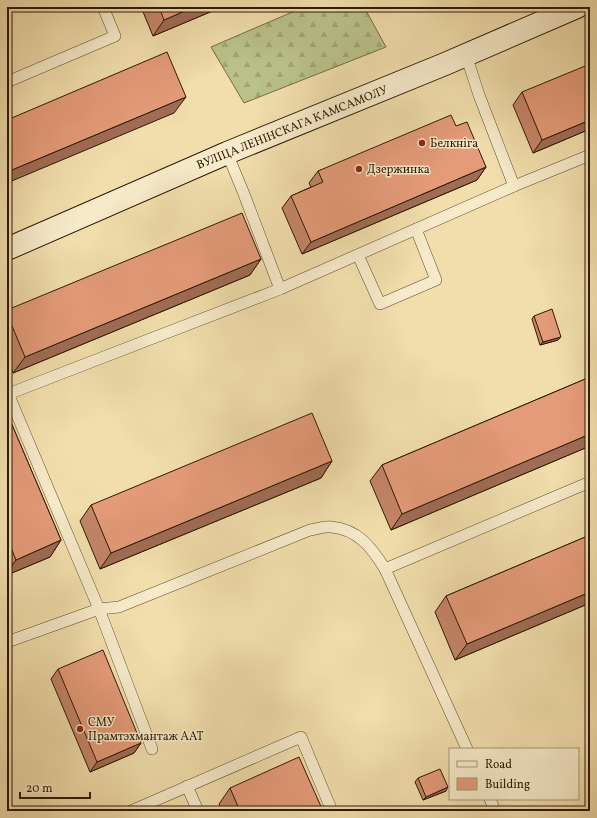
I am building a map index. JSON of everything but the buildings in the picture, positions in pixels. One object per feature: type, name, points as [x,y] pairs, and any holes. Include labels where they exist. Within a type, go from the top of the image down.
[{"type":"main road","name":"ВУЛІЦА ЛЕНІНСКАГА КАМСАМОЛУ","points":[[7,249],[227,153],[466,55],[577,7]]},
{"type":"lane","points":[[7,82],[115,36],[103,7]]},
{"type":"lane","points":[[466,55],[479,95],[514,186]]},
{"type":"lane","points":[[227,153],[280,289]]},
{"type":"lane","points":[[152,749],[99,609],[8,392],[280,289],[514,186],[590,155]]},
{"type":"lane","points":[[358,255],[380,304],[436,280],[416,229]]},
{"type":"lane","points":[[385,569],[590,482]]},
{"type":"lane","points":[[7,642],[99,609],[119,607],[310,530],[330,526],[345,529],[360,537],[376,553],[385,569],[467,748]]},
{"type":"lane","points":[[131,811],[301,737],[332,811]]},
{"type":"lane","points":[[188,786],[198,811]]},
{"type":"lane","points":[[490,800],[495,811]]},
{"type":"green space","points":[[304,7],[364,7],[386,47],[244,103],[211,47]]},
{"type":"place","name":"Белкніга","points":[[422,143]]},
{"type":"place","name":"Дзержинка","points":[[359,169]]},
{"type":"place","name":"СМУ Прамтэхмантаж ААТ","points":[[80,729]]}]
